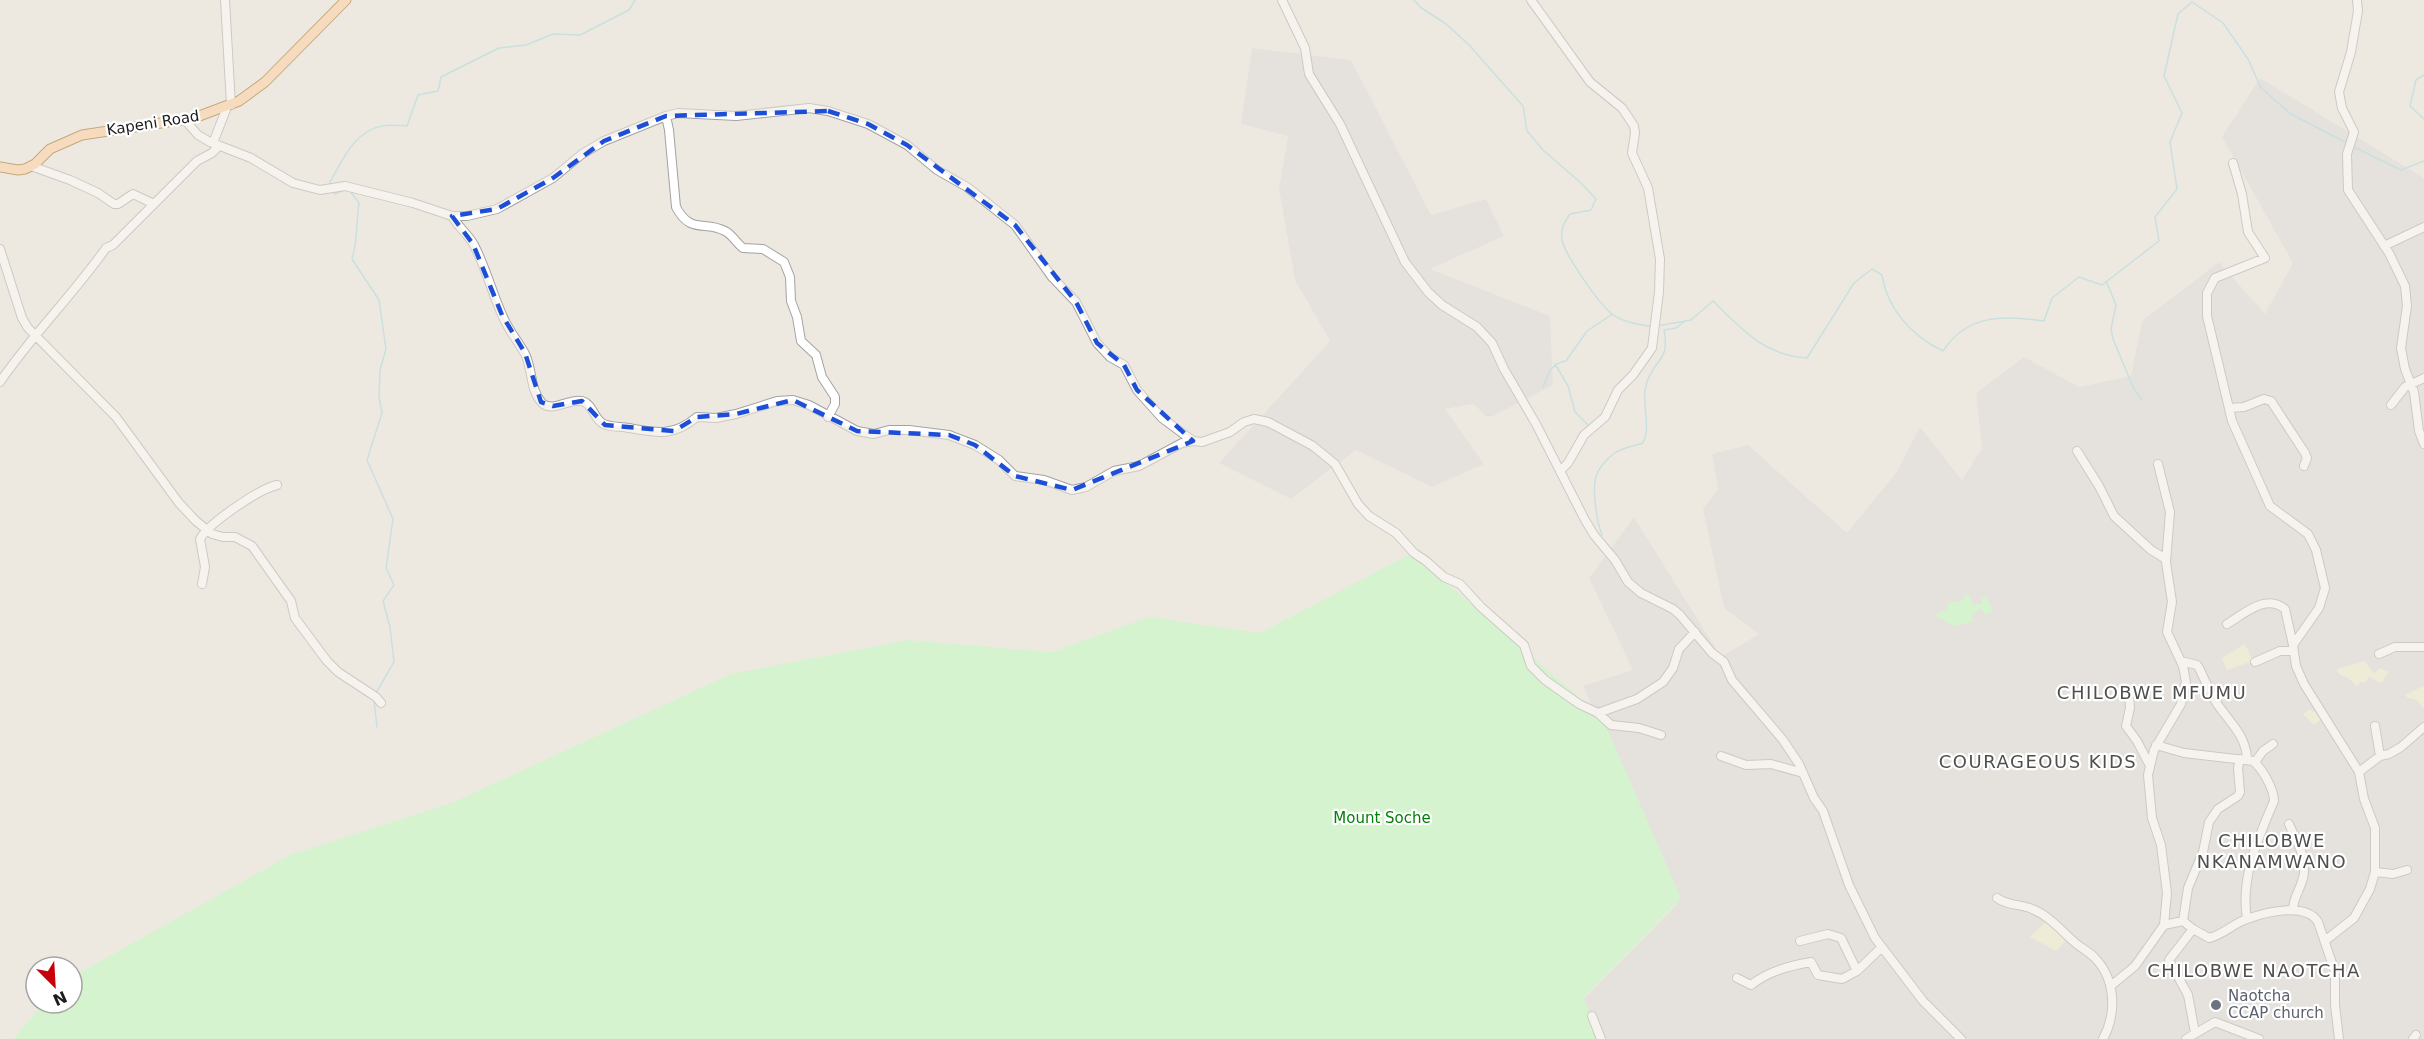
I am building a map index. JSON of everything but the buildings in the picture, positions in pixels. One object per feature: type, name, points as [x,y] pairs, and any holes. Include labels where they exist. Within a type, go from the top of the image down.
[{"type":"main road","name":"Kapeni Road","points":[[31,166],[50,149],[82,135],[185,120],[229,106],[250,95],[342,1]]},
{"type":"main road","points":[[0,167],[18,170],[31,166]]},
{"type":"street","points":[[0,382],[76,289],[106,248],[113,245],[197,161],[212,153],[229,106],[225,0]]},
{"type":"street","points":[[1282,0],[1305,48],[1312,81],[1340,124],[1405,262],[1428,292],[1442,305],[1477,327],[1492,343],[1594,535],[1616,560],[1628,582],[1641,593],[1672,609],[1695,632],[1712,653],[1724,662],[1732,680],[1784,740],[1825,817],[1861,913],[1882,947],[1923,1001],[1958,1038]]},
{"type":"street","points":[[1531,0],[1590,82],[1622,108],[1634,126],[1632,153],[1649,192],[1660,263],[1652,348],[1633,375],[1618,390],[1605,417],[1584,435],[1568,463],[1560,471]]},
{"type":"street","points":[[2357,0],[2358,10],[2351,52],[2339,86],[2340,100],[2354,132],[2347,154],[2348,190],[2402,277],[2407,292],[2401,348],[2405,369],[2412,383],[2424,444]]},
{"type":"street","points":[[185,120],[198,135],[216,145],[251,158],[293,183],[320,190],[345,186],[413,203],[452,216],[468,216],[497,209],[553,178],[582,153],[604,141],[666,116],[685,113],[736,116],[802,108],[819,110],[868,124],[907,145],[937,170],[983,198],[1015,225],[1052,277],[1076,302],[1097,343],[1110,357],[1124,365],[1137,390],[1162,418],[1193,441]]},
{"type":"street","points":[[666,116],[676,207],[680,215],[693,226],[724,230],[743,248],[763,249],[784,262],[790,277],[791,301],[797,317],[801,341],[816,355],[822,376],[835,397],[835,404],[828,417]]},
{"type":"street","points":[[2234,163],[2248,232],[2265,258],[2218,276],[2207,293],[2208,325],[2235,430],[2270,506],[2308,534],[2316,550],[2325,588],[2317,612],[2293,648],[2255,662]]},
{"type":"street","points":[[31,166],[70,180],[98,193],[114,204],[118,204],[133,194],[154,204]]},
{"type":"street","points":[[452,216],[473,244],[502,315],[525,353],[536,391],[546,405],[582,401],[590,405],[594,415],[605,425],[648,432],[674,431],[698,417],[716,418],[777,401],[793,400],[809,405],[857,431],[874,434],[901,430],[949,435],[975,445],[1019,478],[1044,480],[1072,490],[1086,487],[1114,471],[1138,466],[1182,443],[1202,441],[1230,432],[1244,422],[1254,419],[1268,422],[1313,446],[1335,464],[1358,504],[1369,516],[1395,533],[1414,553],[1444,577],[1464,588],[1480,607],[1524,645],[1531,666],[1545,680],[1579,704],[1598,713],[1611,725],[1639,728],[1661,735]]},
{"type":"street","points":[[2384,246],[2424,227]]},
{"type":"street","points":[[0,249],[22,318],[35,337],[116,417],[179,503],[206,530],[223,537],[242,539],[252,546],[291,601],[295,618],[327,660],[338,672],[376,697],[381,703]]},
{"type":"street","points":[[2391,405],[2400,392],[2424,378]]},
{"type":"street","points":[[2229,408],[2244,407],[2264,399],[2271,401],[2306,453],[2304,466]]},
{"type":"street","points":[[2077,451],[2099,486],[2114,516],[2151,550],[2166,560]]},
{"type":"street","points":[[2112,985],[2135,966],[2164,925],[2167,893],[2161,845],[2152,815],[2149,764],[2156,745],[2183,701],[2186,682],[2181,661],[2167,632],[2172,602],[2166,560],[2170,512],[2158,464]]},
{"type":"street","points":[[202,584],[205,567],[200,538],[206,530],[240,506],[277,485]]},
{"type":"street","points":[[2227,624],[2263,603],[2276,603],[2285,609],[2296,666],[2304,684],[2359,772],[2364,799],[2375,826],[2375,872],[2357,915],[2326,940]]},
{"type":"street","points":[[1598,713],[1637,699],[1663,682],[1673,668],[1679,649],[1695,632]]},
{"type":"street","points":[[2379,654],[2395,647],[2424,647]]},
{"type":"street","points":[[2181,661],[2197,665],[2215,701],[2238,731],[2246,748],[2248,760],[2274,799],[2247,876],[2244,893],[2247,919]]},
{"type":"street","points":[[2129,692],[2130,708],[2126,726],[2149,764]]},
{"type":"street","points":[[2374,726],[2380,756]]},
{"type":"street","points":[[2359,772],[2380,756],[2390,754],[2401,747],[2424,726]]},
{"type":"street","points":[[2183,921],[2188,888],[2205,846],[2209,822],[2218,809],[2238,796],[2240,792],[2238,768],[2273,744]]},
{"type":"street","points":[[2156,745],[2184,753],[2248,760]]},
{"type":"street","points":[[1721,756],[1746,765],[1771,764],[1803,773]]},
{"type":"street","points":[[2289,824],[2306,861],[2303,879],[2294,895],[2293,909]]},
{"type":"street","points":[[2375,872],[2393,874],[2407,870]]},
{"type":"street","points":[[1997,898],[2004,903],[2030,908],[2049,918],[2079,947],[2094,957],[2112,985],[2112,1017],[2103,1039]]},
{"type":"street","points":[[2183,921],[2205,936],[2213,937],[2247,919],[2293,909],[2314,915],[2326,940],[2335,972],[2335,1005],[2339,1039]]},
{"type":"street","points":[[2164,925],[2183,921]]},
{"type":"street","points":[[2193,929],[2169,960],[2188,995],[2195,1033]]},
{"type":"street","points":[[1800,941],[1828,934],[1841,939],[1857,971]]},
{"type":"street","points":[[1737,978],[1751,985],[1762,976],[1811,962],[1818,975],[1842,979],[1857,971],[1882,947]]},
{"type":"street","points":[[1592,1016],[1601,1039]]},
{"type":"street","points":[[2186,1039],[2215,1022],[2259,1039]]},
{"type":"highlighted area","points":[[828,111],[868,124],[907,145],[1015,225],[1076,302],[1097,343],[1124,365],[1137,390],[1193,441],[1072,490],[1015,476],[975,445],[949,435],[857,431],[793,400],[736,414],[697,417],[674,431],[605,425],[582,401],[553,406],[541,402],[525,353],[502,315],[473,244],[452,216],[497,209],[553,178],[604,141],[666,116]]},
{"type":"shaded area","points":[[1252,48],[1351,60],[1431,215],[1486,199],[1504,236],[1430,269],[1550,316],[1553,385],[1493,416],[1486,416],[1474,404],[1445,409],[1484,464],[1432,487],[1356,450],[1291,499],[1219,463],[1330,341],[1295,280],[1279,189],[1288,136],[1241,124]]},
{"type":"shaded area","points":[[2260,78],[2424,178],[2424,1039],[1599,1039],[1584,999],[1677,904],[1583,686],[1633,670],[1589,578],[1634,517],[1721,657],[1759,634],[1724,608],[1703,509],[1718,489],[1712,454],[1748,445],[1847,533],[1896,473],[1920,427],[1962,480],[1982,448],[1976,393],[2024,357],[2079,387],[2131,376],[2142,321],[2219,262],[2265,314],[2293,263],[2222,137]]},
{"type":"green space","name":"Mount Soche","points":[[1412,553],[1602,717],[1681,898],[1584,997],[1599,1039],[13,1039],[34,1015],[84,1015],[84,970],[290,855],[454,802],[731,674],[908,640],[1052,652],[1149,617],[1260,633]]},
{"type":"green space","points":[[1969,594],[1973,605],[1982,604],[1981,599],[1987,596],[1993,612],[1985,615],[1981,608],[1972,615],[1973,622],[1952,626],[1935,615],[1947,609],[1948,603],[1962,601],[1964,596]]},
{"type":"green space","points":[[2245,644],[2253,661],[2227,670],[2222,658]]},
{"type":"green space","points":[[2364,661],[2374,673],[2380,668],[2389,672],[2381,683],[2369,677],[2365,682],[2360,682],[2358,687],[2348,678],[2340,675],[2337,669]]},
{"type":"green space","points":[[2423,686],[2424,709],[2417,700],[2405,695]]},
{"type":"green space","points":[[2310,709],[2313,712],[2316,710],[2321,719],[2314,725],[2303,714]]},
{"type":"green space","points":[[2049,919],[2068,938],[2056,951],[2030,937]]},
{"type":"waterway","points":[[331,186],[329,184],[356,140],[372,129],[382,126],[407,126],[418,95],[438,91],[441,77],[499,48],[526,45],[553,34],[580,35],[629,10],[635,0]]},
{"type":"waterway","points":[[1414,0],[1469,45],[1523,106],[1527,131],[1544,151],[1596,199],[1591,210],[1570,214],[1563,226],[1564,247],[1583,279],[1606,309],[1626,321],[1652,327]]},
{"type":"waterway","points":[[1657,326],[1691,320],[1713,301],[1744,331],[1766,346],[1778,352],[1807,358],[1854,283],[1872,269],[1882,275],[1889,299],[1903,320],[1922,338],[1943,351],[1963,330],[1987,320],[2015,318],[2044,321],[2052,298],[2079,277],[2102,285],[2159,241],[2155,217],[2177,189],[2170,142],[2182,113],[2164,76],[2178,14],[2192,2],[2223,23],[2248,59],[2261,88],[2291,114],[2347,143]]},
{"type":"waterway","points":[[2424,75],[2416,80],[2410,106],[2424,119]]},
{"type":"waterway","points":[[2354,147],[2401,170],[2424,161]]},
{"type":"waterway","points":[[333,191],[335,194],[344,190]]},
{"type":"waterway","points":[[350,191],[359,203],[352,259],[379,300],[386,349],[380,370],[379,397],[382,413],[367,460],[393,519],[386,568],[394,585],[383,601],[390,627],[394,662],[376,693]]},
{"type":"waterway","points":[[2107,283],[2116,305],[2111,329],[2113,339],[2133,387],[2142,400]]},
{"type":"waterway","points":[[1543,387],[1551,370],[1557,364],[1566,361],[1587,331],[1611,315]]},
{"type":"waterway","points":[[1602,535],[1595,496],[1597,474],[1616,452],[1643,443],[1646,428],[1645,390],[1651,374],[1664,353],[1664,330],[1676,328],[1684,322]]},
{"type":"waterway","points":[[1555,364],[1568,386],[1575,412],[1589,426]]},
{"type":"waterway","points":[[374,700],[377,727]]},
{"type":"place","name":"Naotcha CCAP church","points":[[2216,1005]]},
{"type":"district","name":"CHILOBWE MFUMU","points":[[2152,692]]},
{"type":"district","name":"COURAGEOUS KIDS","points":[[2038,761]]},
{"type":"district","name":"CHILOBWE NKANAMWANO","points":[[2272,850]]},
{"type":"district","name":"CHILOBWE NAOTCHA","points":[[2254,970]]}]
